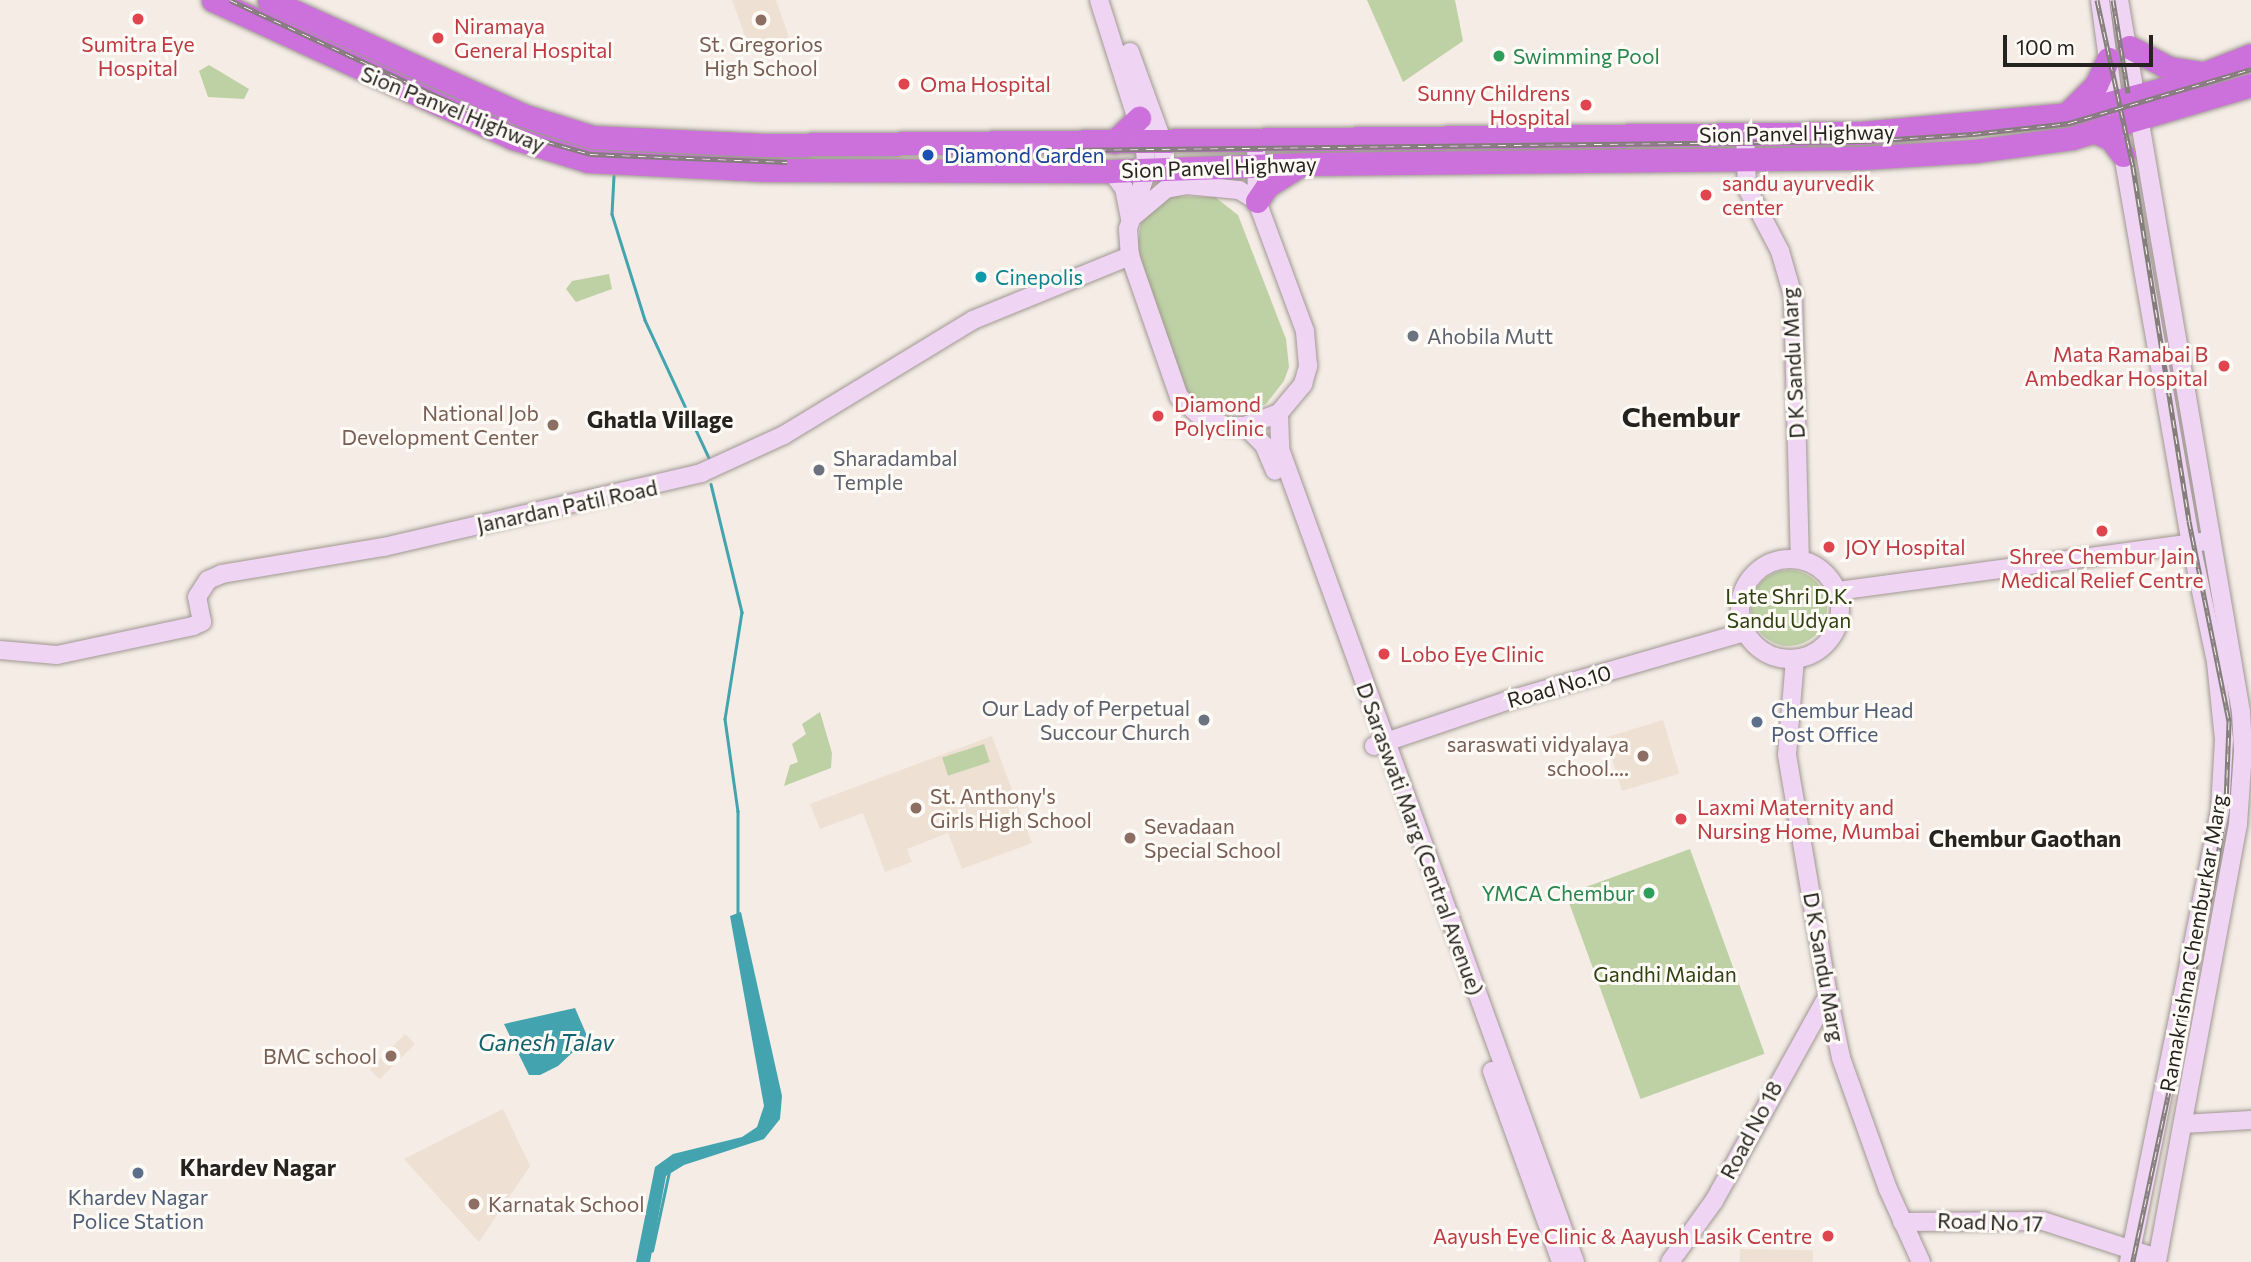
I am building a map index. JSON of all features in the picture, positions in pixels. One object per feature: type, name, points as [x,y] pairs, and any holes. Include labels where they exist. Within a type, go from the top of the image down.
[{"type":"highway","name":"Sion Panvel Highway","points":[[213,0],[513,138],[588,161],[764,170],[1111,171],[1305,164],[1743,160],[1975,151],[2107,129],[2251,85]]},
{"type":"highway","name":"Sion Panvel Highway","points":[[269,0],[522,116],[592,137],[763,145],[1745,135],[1935,128],[2067,114],[2137,96],[2251,55]]},
{"type":"highway","points":[[2129,47],[2168,68],[2205,73]]},
{"type":"highway","points":[[2067,114],[2096,85],[2108,59]]},
{"type":"highway","points":[[1114,142],[1140,106]]},
{"type":"highway","points":[[2107,129],[2110,139],[2123,155]]},
{"type":"highway","points":[[1257,201],[1274,181],[1305,164]]},
{"type":"main road","points":[[1099,0],[1133,78]]},
{"type":"main road","points":[[1110,0],[1140,106],[1153,141],[1156,169],[1130,220]]},
{"type":"main road","points":[[2101,0],[2114,102],[2107,129]]},
{"type":"main road","name":"Ramakrishna Chemburkar Marg","points":[[2119,0],[2129,47],[2191,435],[2200,543],[2222,711],[2220,810],[2171,1074],[2130,1256]]},
{"type":"main road","name":"D K Sandu Marg","points":[[1745,135],[1743,160],[1747,188],[1780,251],[1793,296],[1800,559]]},
{"type":"main road","points":[[1111,171],[1124,188],[1130,220],[1129,256],[1179,397],[1208,420],[1245,426],[1279,413],[1303,384],[1309,348],[1257,201],[1256,140]]},
{"type":"main road","name":"Ramakrishna Chemburkar Marg","points":[[2123,155],[2173,439],[2241,712],[2243,751],[2238,824],[2157,1260]]},
{"type":"main road","points":[[1130,220],[1166,189],[1186,185],[1239,190],[1257,201]]},
{"type":"main road","name":"Janardan Patil Road","points":[[0,650],[57,656],[194,626],[202,622],[197,597],[208,580],[222,574],[384,547],[701,473],[783,435],[973,320],[1129,256]]},
{"type":"main road","name":"D Saraswati Marg (Central Avenue)","points":[[1279,413],[1280,449],[1561,1262]]},
{"type":"main road","name":"D Saraswati Marg (Central Avenue)","points":[[1245,426],[1269,454],[1575,1262]]},
{"type":"main road","points":[[2173,439],[2191,435]]},
{"type":"main road","points":[[1838,591],[2200,543]]},
{"type":"main road","points":[[1800,559],[1824,571],[1838,591],[1840,614],[1833,636],[1823,648],[1795,659],[1766,653],[1745,632],[1741,598],[1747,582],[1772,562],[1800,559]]},
{"type":"main road","name":"Road No.10","points":[[1380,744],[1506,701],[1745,632]]},
{"type":"main road","name":"D K Sandu Marg","points":[[1795,659],[1787,755],[1841,1058],[1902,1222],[1921,1262]]},
{"type":"main road","name":"Road No 18","points":[[1670,1262],[1714,1201],[1828,995]]},
{"type":"main road","points":[[2183,1124],[2251,1120]]},
{"type":"main road","name":"Road No 17","points":[[1902,1222],[2043,1221],[2130,1256],[2157,1260]]},
{"type":"shaded area","name":"St. Gregorios High School","points":[[732,0],[776,0],[790,40],[749,47]]},
{"type":"shaded area","name":"saraswati vidyalaya school....","points":[[1663,720],[1679,774],[1622,791],[1606,738]]},
{"type":"shaded area","name":"St. Anthony's Girls High School","points":[[992,736],[1032,843],[962,869],[948,833],[907,849],[912,862],[885,872],[863,813],[820,829],[810,804]]},
{"type":"shaded area","name":"BMC school","points":[[405,1034],[415,1044],[380,1079],[370,1069]]},
{"type":"shaded area","name":"Karnatak School","points":[[503,1109],[530,1166],[479,1242],[404,1159]]},
{"type":"shaded area","points":[[1740,1249],[1813,1250],[1813,1262],[1740,1262]]},
{"type":"green space","points":[[1367,0],[1455,0],[1463,41],[1403,82]]},
{"type":"green space","points":[[209,65],[249,89],[244,99],[208,97],[199,71]]},
{"type":"green space","name":"Diamond Garden","points":[[1169,196],[1215,197],[1238,215],[1286,339],[1289,367],[1284,381],[1266,404],[1251,411],[1224,414],[1210,410],[1187,391],[1180,379],[1137,247],[1142,218]]},
{"type":"green space","points":[[609,274],[612,289],[576,302],[566,289],[572,281]]},
{"type":"green space","name":"Late Shri D.K. Sandu Udyan","points":[[1789,570],[1804,573],[1816,581],[1824,593],[1827,608],[1824,623],[1816,635],[1804,643],[1789,646],[1774,643],[1762,635],[1754,623],[1751,608],[1754,593],[1762,581],[1774,573]]},
{"type":"green space","points":[[820,712],[832,753],[831,768],[784,786],[790,765],[798,762],[792,744],[806,734],[802,724]]},
{"type":"green space","points":[[984,744],[990,762],[948,776],[942,758]]},
{"type":"green space","name":"Gandhi Maidan","points":[[1690,849],[1765,1054],[1641,1099],[1566,894]]},
{"type":"water","points":[[741,912],[782,1096],[780,1119],[764,1139],[684,1165],[666,1176],[650,1262],[636,1262],[655,1167],[673,1154],[742,1137],[757,1127],[764,1106],[730,916]]},
{"type":"water","name":"Ganesh Talav","points":[[575,1008],[588,1038],[558,1066],[540,1075],[529,1075],[504,1024]]},
{"type":"waterway","points":[[614,176],[612,214],[645,320],[709,458]]},
{"type":"waterway","points":[[711,484],[742,612],[725,719],[738,811],[738,915]]},
{"type":"waterway","points":[[652,1251],[669,1172]]},
{"type":"railway","points":[[230,0],[516,133],[590,154],[787,162]]},
{"type":"railway","points":[[2097,0],[2133,167],[2189,521],[2229,722],[2226,802],[2216,870],[2133,1262]]},
{"type":"railway","points":[[2113,0],[2128,93]]},
{"type":"railway","points":[[1066,150],[1862,141],[1973,134],[2069,123],[2251,69]]},
{"type":"place","name":"Sumitra Eye Hospital","points":[[138,19]]},
{"type":"place","name":"St. Gregorios High School","points":[[761,20]]},
{"type":"place","name":"Niramaya General Hospital","points":[[438,38]]},
{"type":"place","name":"Swimming Pool","points":[[1499,56]]},
{"type":"place","name":"Oma Hospital","points":[[904,84]]},
{"type":"place","name":"Sunny Childrens Hospital","points":[[1586,105]]},
{"type":"place","name":"Diamond Garden","points":[[928,155]]},
{"type":"place","name":"sandu ayurvedik center","points":[[1706,195]]},
{"type":"place","name":"Cinepolis","points":[[981,277]]},
{"type":"place","name":"Ahobila Mutt","points":[[1413,336]]},
{"type":"place","name":"Mata Ramabai B Ambedkar Hospital","points":[[2224,366]]},
{"type":"place","name":"Diamond Polyclinic","points":[[1158,416]]},
{"type":"place","name":"National Job Development Center","points":[[553,425]]},
{"type":"place","name":"Sharadambal Temple","points":[[819,470]]},
{"type":"place","name":"Shree Chembur Jain Medical Relief Centre","points":[[2102,531]]},
{"type":"place","name":"JOY Hospital","points":[[1829,547]]},
{"type":"place","name":"Lobo Eye Clinic","points":[[1384,654]]},
{"type":"place","name":"Our Lady of Perpetual Succour Church","points":[[1204,720]]},
{"type":"place","name":"Chembur Head Post Office","points":[[1757,722]]},
{"type":"place","name":"saraswati vidyalaya school....","points":[[1643,756]]},
{"type":"place","name":"St. Anthony's Girls High School","points":[[916,808]]},
{"type":"place","name":"Laxmi Maternity and Nursing Home, Mumbai","points":[[1681,819]]},
{"type":"place","name":"Sevadaan Special School","points":[[1130,838]]},
{"type":"place","name":"YMCA Chembur","points":[[1649,893]]},
{"type":"place","name":"BMC school","points":[[391,1056]]},
{"type":"place","name":"Khardev Nagar Police Station","points":[[138,1173]]},
{"type":"place","name":"Karnatak School","points":[[474,1204]]},
{"type":"place","name":"Aayush Eye Clinic & Aayush Lasik Centre","points":[[1828,1236]]},
{"type":"district","name":"Chembur","points":[[1681,416]]},
{"type":"district","name":"Ghatla Village","points":[[660,419]]},
{"type":"district","name":"Chembur Gaothan","points":[[2025,838]]},
{"type":"district","name":"Khardev Nagar","points":[[258,1167]]}]
